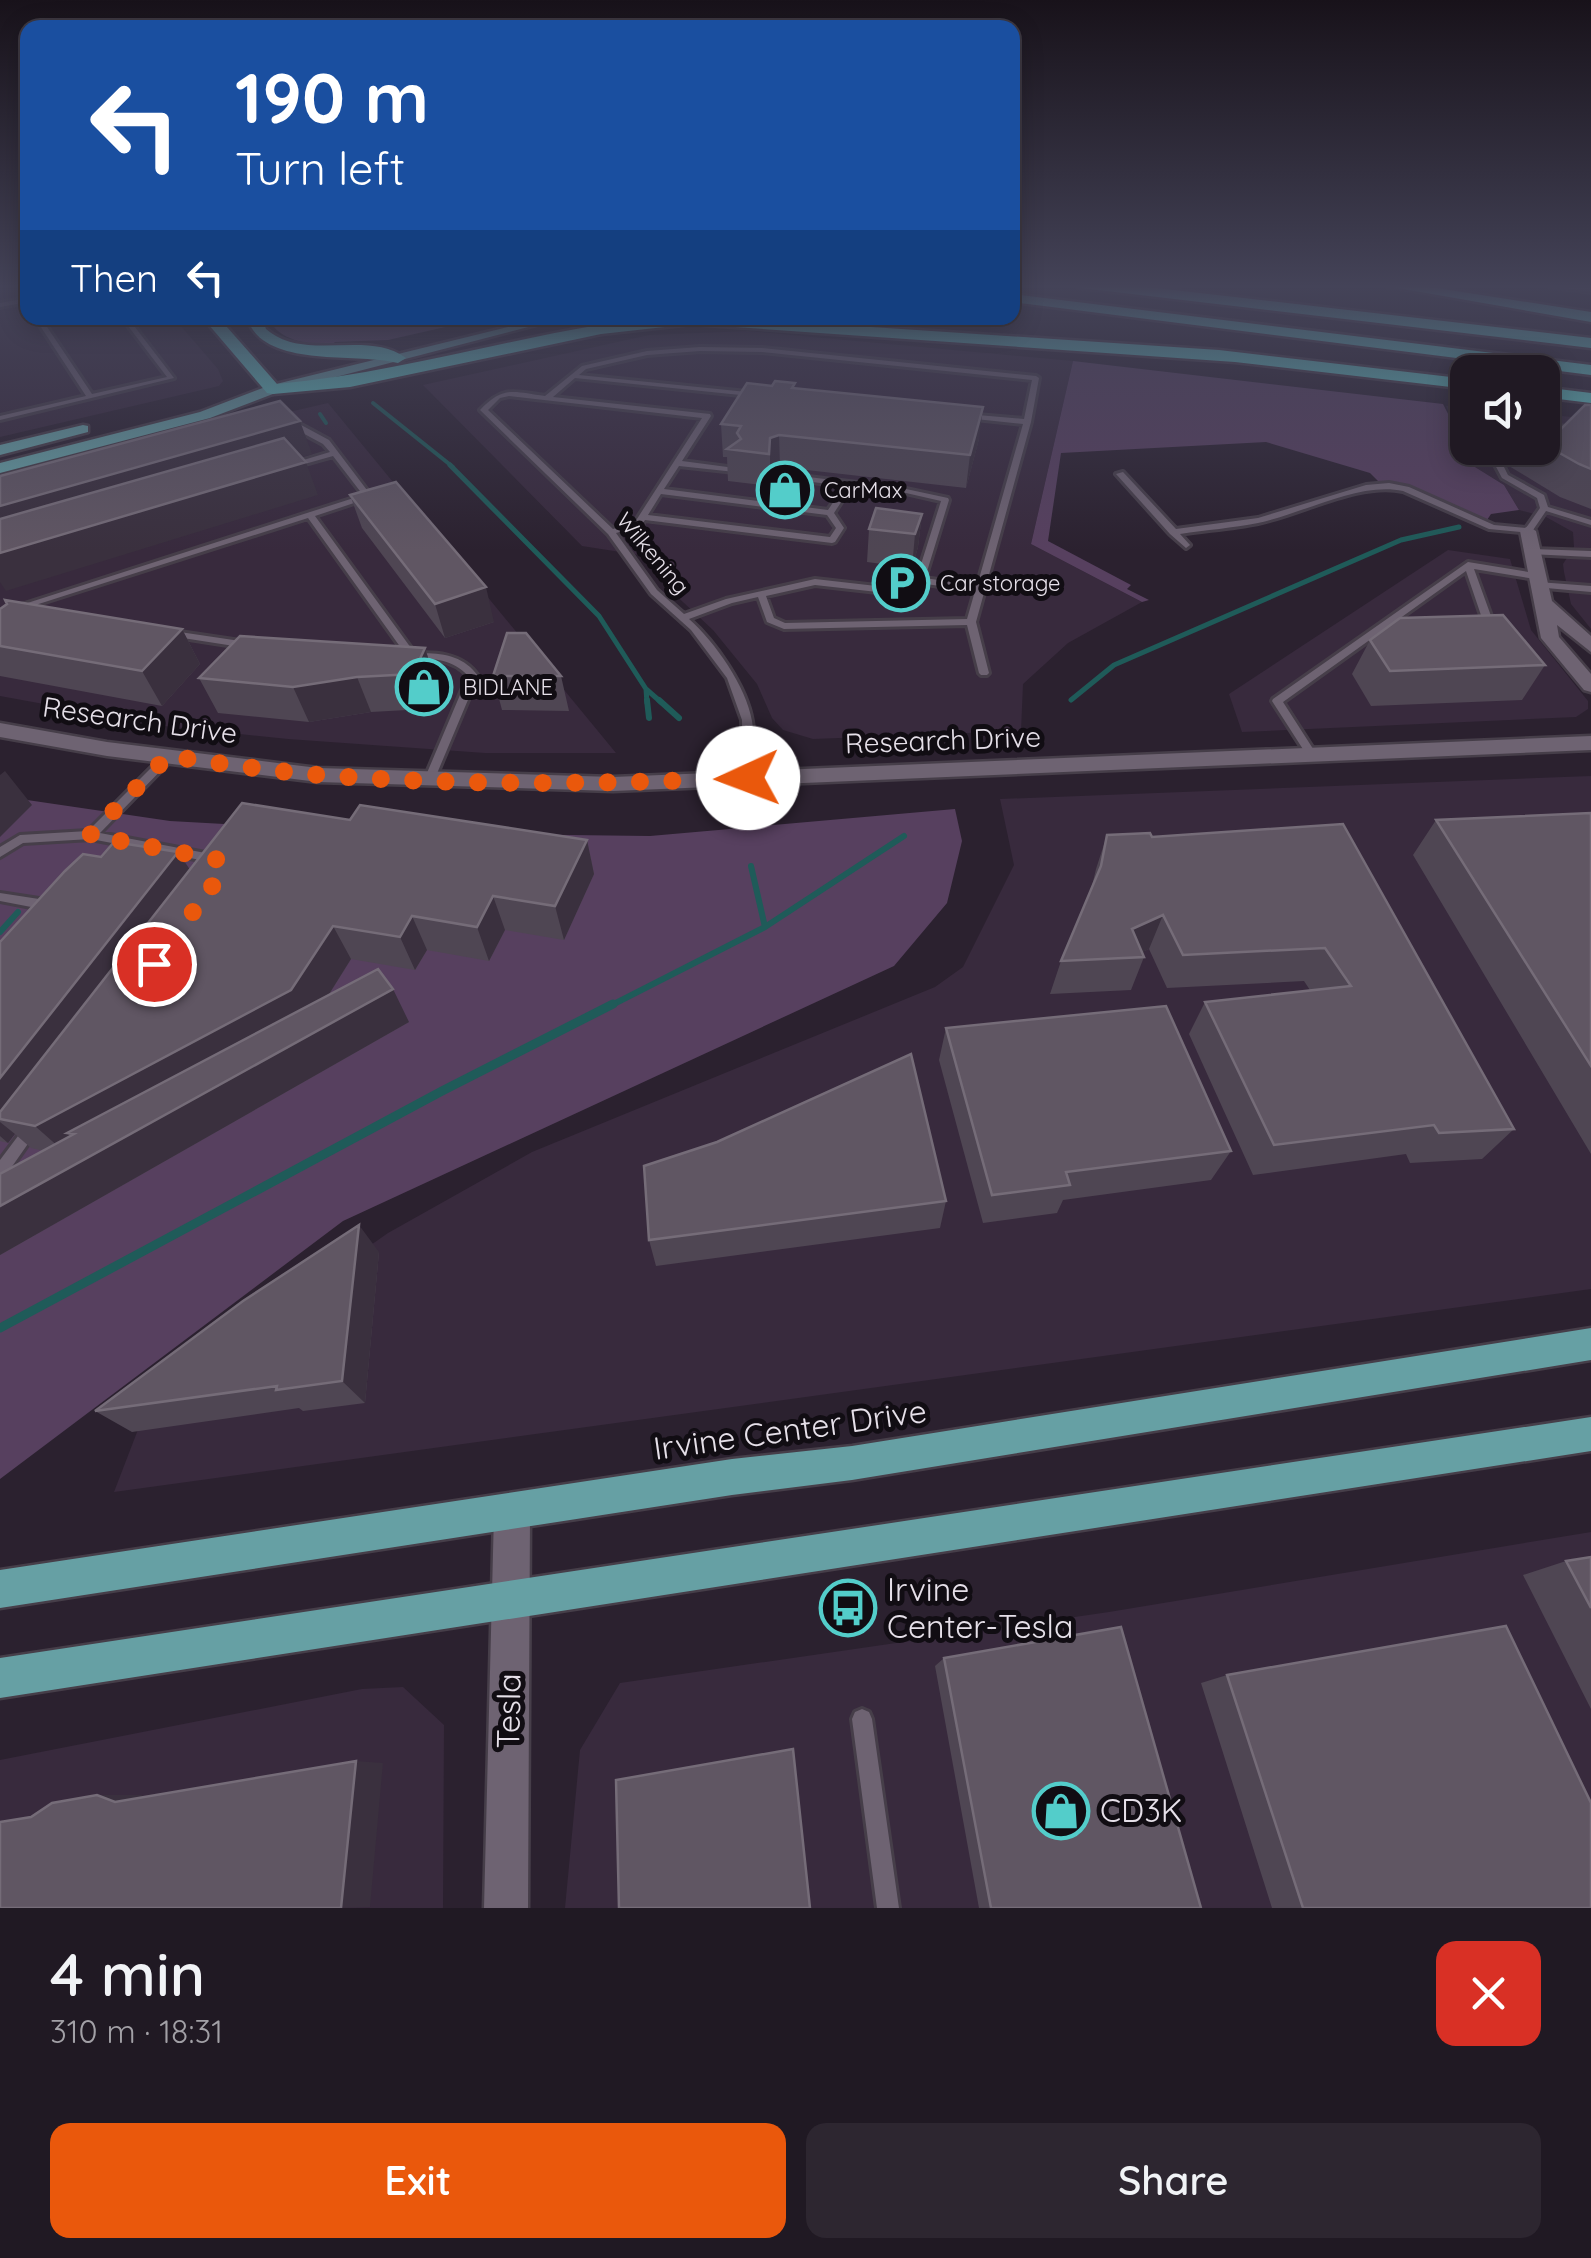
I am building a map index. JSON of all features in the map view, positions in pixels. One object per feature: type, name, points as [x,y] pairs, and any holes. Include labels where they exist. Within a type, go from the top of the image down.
[{"type":"highway","points":[[259,373],[273,389],[350,382],[392,373]]},
{"type":"highway","points":[[1374,373],[1450,382]]},
{"type":"highway","points":[[1560,394],[1591,398]]},
{"type":"main road","points":[[0,468],[205,415],[273,389],[337,373]]},
{"type":"main road","points":[[0,450],[227,392],[273,389]]},
{"type":"main road","points":[[1528,531],[1550,638],[1591,686]]},
{"type":"main road","points":[[1545,605],[1591,646]]},
{"type":"main road","name":"Research Drive","points":[[0,730],[318,775],[613,784],[1591,743]]},
{"type":"main road","name":"Irvine Center Drive","points":[[0,1589],[512,1514],[732,1477],[852,1464],[1591,1344]]},
{"type":"main road","points":[[0,1678],[1591,1434]]},
{"type":"main road","name":"Tesla","points":[[506,1908],[512,1514]]},
{"type":"lane","points":[[74,373],[90,397]]},
{"type":"lane","points":[[0,418],[170,378],[166,373]]},
{"type":"lane","points":[[547,398],[575,373]]},
{"type":"lane","points":[[984,673],[971,622],[1036,380],[1031,375],[1009,373]]},
{"type":"lane","points":[[571,376],[769,396]]},
{"type":"lane","name":"Wilkening","points":[[547,398],[509,394],[491,401],[484,410],[611,532],[654,592],[682,618],[732,678],[747,720],[748,778]]},
{"type":"lane","points":[[547,398],[707,416],[638,524],[611,532]]},
{"type":"lane","points":[[947,414],[1026,422]]},
{"type":"lane","points":[[280,422],[294,422],[319,436],[376,506]]},
{"type":"lane","points":[[1560,429],[1591,432]]},
{"type":"lane","points":[[279,470],[335,453]]},
{"type":"lane","points":[[677,463],[735,470]]},
{"type":"lane","points":[[1499,465],[1505,476],[1541,497],[1544,508]]},
{"type":"lane","points":[[1120,474],[1186,546]]},
{"type":"lane","points":[[776,475],[918,493],[946,502],[920,581]]},
{"type":"lane","points":[[830,513],[849,484]]},
{"type":"lane","points":[[1174,532],[1259,520],[1369,486],[1406,489],[1492,527],[1528,531],[1544,508]]},
{"type":"lane","points":[[642,517],[832,540],[840,528],[830,513],[658,491]]},
{"type":"lane","points":[[14,619],[19,607],[368,496]]},
{"type":"lane","points":[[1544,508],[1591,523]]},
{"type":"lane","points":[[310,514],[406,648],[404,656]]},
{"type":"lane","points":[[1532,552],[1591,554]]},
{"type":"lane","points":[[1468,565],[1490,627],[1499,639]]},
{"type":"lane","points":[[1312,755],[1277,702],[1468,565],[1591,589]]},
{"type":"lane","points":[[682,618],[815,582],[900,591],[920,581],[980,589]]},
{"type":"lane","points":[[761,594],[770,620],[784,626],[971,622]]},
{"type":"lane","points":[[19,607],[42,612]]},
{"type":"lane","points":[[1472,627],[1490,627]]},
{"type":"lane","points":[[1378,629],[1397,628]]},
{"type":"lane","points":[[167,633],[270,647]]},
{"type":"lane","points":[[385,654],[464,662],[473,676],[429,780]]},
{"type":"lane","points":[[90,835],[168,756]]},
{"type":"lane","points":[[0,853],[20,839],[62,833],[90,835],[220,860],[219,877]]},
{"type":"lane","points":[[0,897],[51,905],[54,908],[43,920]]},
{"type":"lane","points":[[24,1185],[5,1182],[4,1166],[38,1121]]},
{"type":"lane","points":[[862,1719],[888,1908]]},
{"type":"shaded area","points":[[0,373],[220,373],[223,381],[219,386],[0,437]]},
{"type":"shaded area","name":"CarMax","points":[[477,373],[1070,373],[1031,544],[1142,602],[1068,643],[1023,684],[1021,731],[813,739],[783,730],[772,718],[757,684],[713,630],[669,589],[646,556],[582,546],[423,385]]},
{"type":"shaded area","points":[[1070,373],[1177,373],[1443,404],[1450,418],[1450,465],[1474,465],[1504,485],[1519,510],[1491,514],[1487,520],[1413,487],[1378,481],[1370,473],[1266,442],[1061,453],[1048,541],[1131,585],[1127,589],[1149,600],[1142,602],[1031,544]]},
{"type":"shaded area","points":[[328,403],[616,753],[485,753],[288,739],[164,726],[0,696],[0,478]]},
{"type":"shaded area","points":[[1560,416],[1591,419],[1591,629],[1571,604],[1564,572],[1563,564],[1574,547],[1573,532],[1546,517],[1519,510],[1504,485],[1475,467],[1560,465]]},
{"type":"shaded area","points":[[1448,550],[1510,559],[1531,630],[1588,701],[1588,709],[1576,717],[1242,732],[1229,694]]},
{"type":"shaded area","points":[[1591,776],[1591,1289],[114,1492],[149,1401],[388,1233],[532,1152],[935,987],[963,967],[1014,865],[1000,799]]},
{"type":"shaded area","points":[[0,796],[170,821],[389,833],[650,836],[955,809],[962,841],[947,903],[894,966],[343,1221],[0,1479]]},
{"type":"shaded area","points":[[1591,1532],[1591,1908],[565,1908],[580,1750],[620,1683],[1109,1612]]},
{"type":"shaded area","points":[[403,1687],[444,1725],[443,1908],[0,1908],[0,1760],[362,1689]]},
{"type":"building","points":[[775,381],[795,383],[792,388],[983,407],[970,455],[779,435],[770,438],[769,454],[727,449],[741,439],[737,433],[741,426],[721,424],[747,383],[772,386]]},
{"type":"building","points":[[280,401],[300,421],[0,506],[0,476]]},
{"type":"building","points":[[1585,405],[1591,405],[1591,469],[1560,453],[1560,430]]},
{"type":"building","points":[[284,438],[306,462],[0,553],[0,519]]},
{"type":"building","points":[[396,482],[486,587],[435,604],[350,495]]},
{"type":"building","points":[[876,508],[922,514],[915,534],[869,529]]},
{"type":"building","points":[[5,600],[182,629],[142,671],[0,646],[0,609],[7,604]]},
{"type":"building","points":[[1503,615],[1545,665],[1390,671],[1370,640],[1400,618]]},
{"type":"building","points":[[507,633],[526,633],[561,676],[493,676]]},
{"type":"building","points":[[240,636],[425,648],[413,674],[357,677],[293,687],[199,678]]},
{"type":"building","points":[[242,803],[350,820],[360,805],[587,840],[555,906],[493,896],[477,927],[412,916],[400,937],[333,926],[291,990],[35,1126],[0,1119],[0,1112]]},
{"type":"building","points":[[1591,813],[1591,1066],[1436,820]]},
{"type":"building","points":[[1343,824],[1514,1129],[1439,1133],[1434,1125],[1274,1145],[1205,1002],[1351,986],[1325,948],[1183,955],[1163,915],[1132,929],[1144,957],[1061,961],[1101,866],[1107,835],[1150,833],[1152,837]]},
{"type":"building","points":[[114,842],[178,852],[0,1078],[0,942],[83,854],[101,857]]},
{"type":"building","points":[[378,969],[393,989],[0,1206],[0,1174],[74,1134],[67,1133]]},
{"type":"building","points":[[1166,1006],[1231,1151],[1066,1172],[1070,1185],[992,1195],[946,1028]]},
{"type":"building","points":[[911,1054],[946,1201],[649,1240],[644,1166],[717,1142]]},
{"type":"building","points":[[359,1225],[342,1381],[95,1411],[243,1301]]},
{"type":"building","points":[[1591,1557],[1591,1608],[1566,1561]]},
{"type":"building","points":[[1506,1626],[1591,1803],[1591,1908],[1303,1908],[1227,1675]]},
{"type":"building","points":[[1121,1627],[1201,1908],[991,1908],[944,1658]]},
{"type":"building","points":[[793,1749],[810,1908],[619,1908],[616,1780]]},
{"type":"building","points":[[356,1761],[341,1908],[0,1908],[0,1822],[31,1817],[52,1803],[97,1795],[115,1802]]},
{"type":"waterway","points":[[373,403],[453,467]]},
{"type":"waterway","points":[[320,414],[326,423]]},
{"type":"waterway","points":[[450,465],[599,616],[646,689]]},
{"type":"waterway","points":[[1071,700],[1114,665],[1401,540],[1459,527]]},
{"type":"waterway","points":[[646,689],[662,703]]},
{"type":"waterway","points":[[646,689],[647,703]]},
{"type":"waterway","points":[[647,700],[649,718]]},
{"type":"waterway","points":[[659,700],[679,718]]},
{"type":"waterway","points":[[765,927],[904,836]]},
{"type":"waterway","points":[[751,866],[765,927]]},
{"type":"waterway","points":[[0,932],[18,912]]},
{"type":"waterway","points":[[608,1007],[765,927]]},
{"type":"waterway","points":[[0,1328],[613,1004]]},
{"type":"place","name":"CarMax","points":[[785,490]]},
{"type":"place","name":"Car storage","points":[[901,583]]},
{"type":"place","name":"BIDLANE","points":[[424,687]]},
{"type":"place","name":"Irvine Center-Tesla","points":[[848,1608]]},
{"type":"place","name":"CD3K","points":[[1061,1811]]},
{"type":"route","points":[[154,964],[219,877],[220,860],[90,835],[168,756],[318,775],[471,782],[613,784],[748,778]]}]
